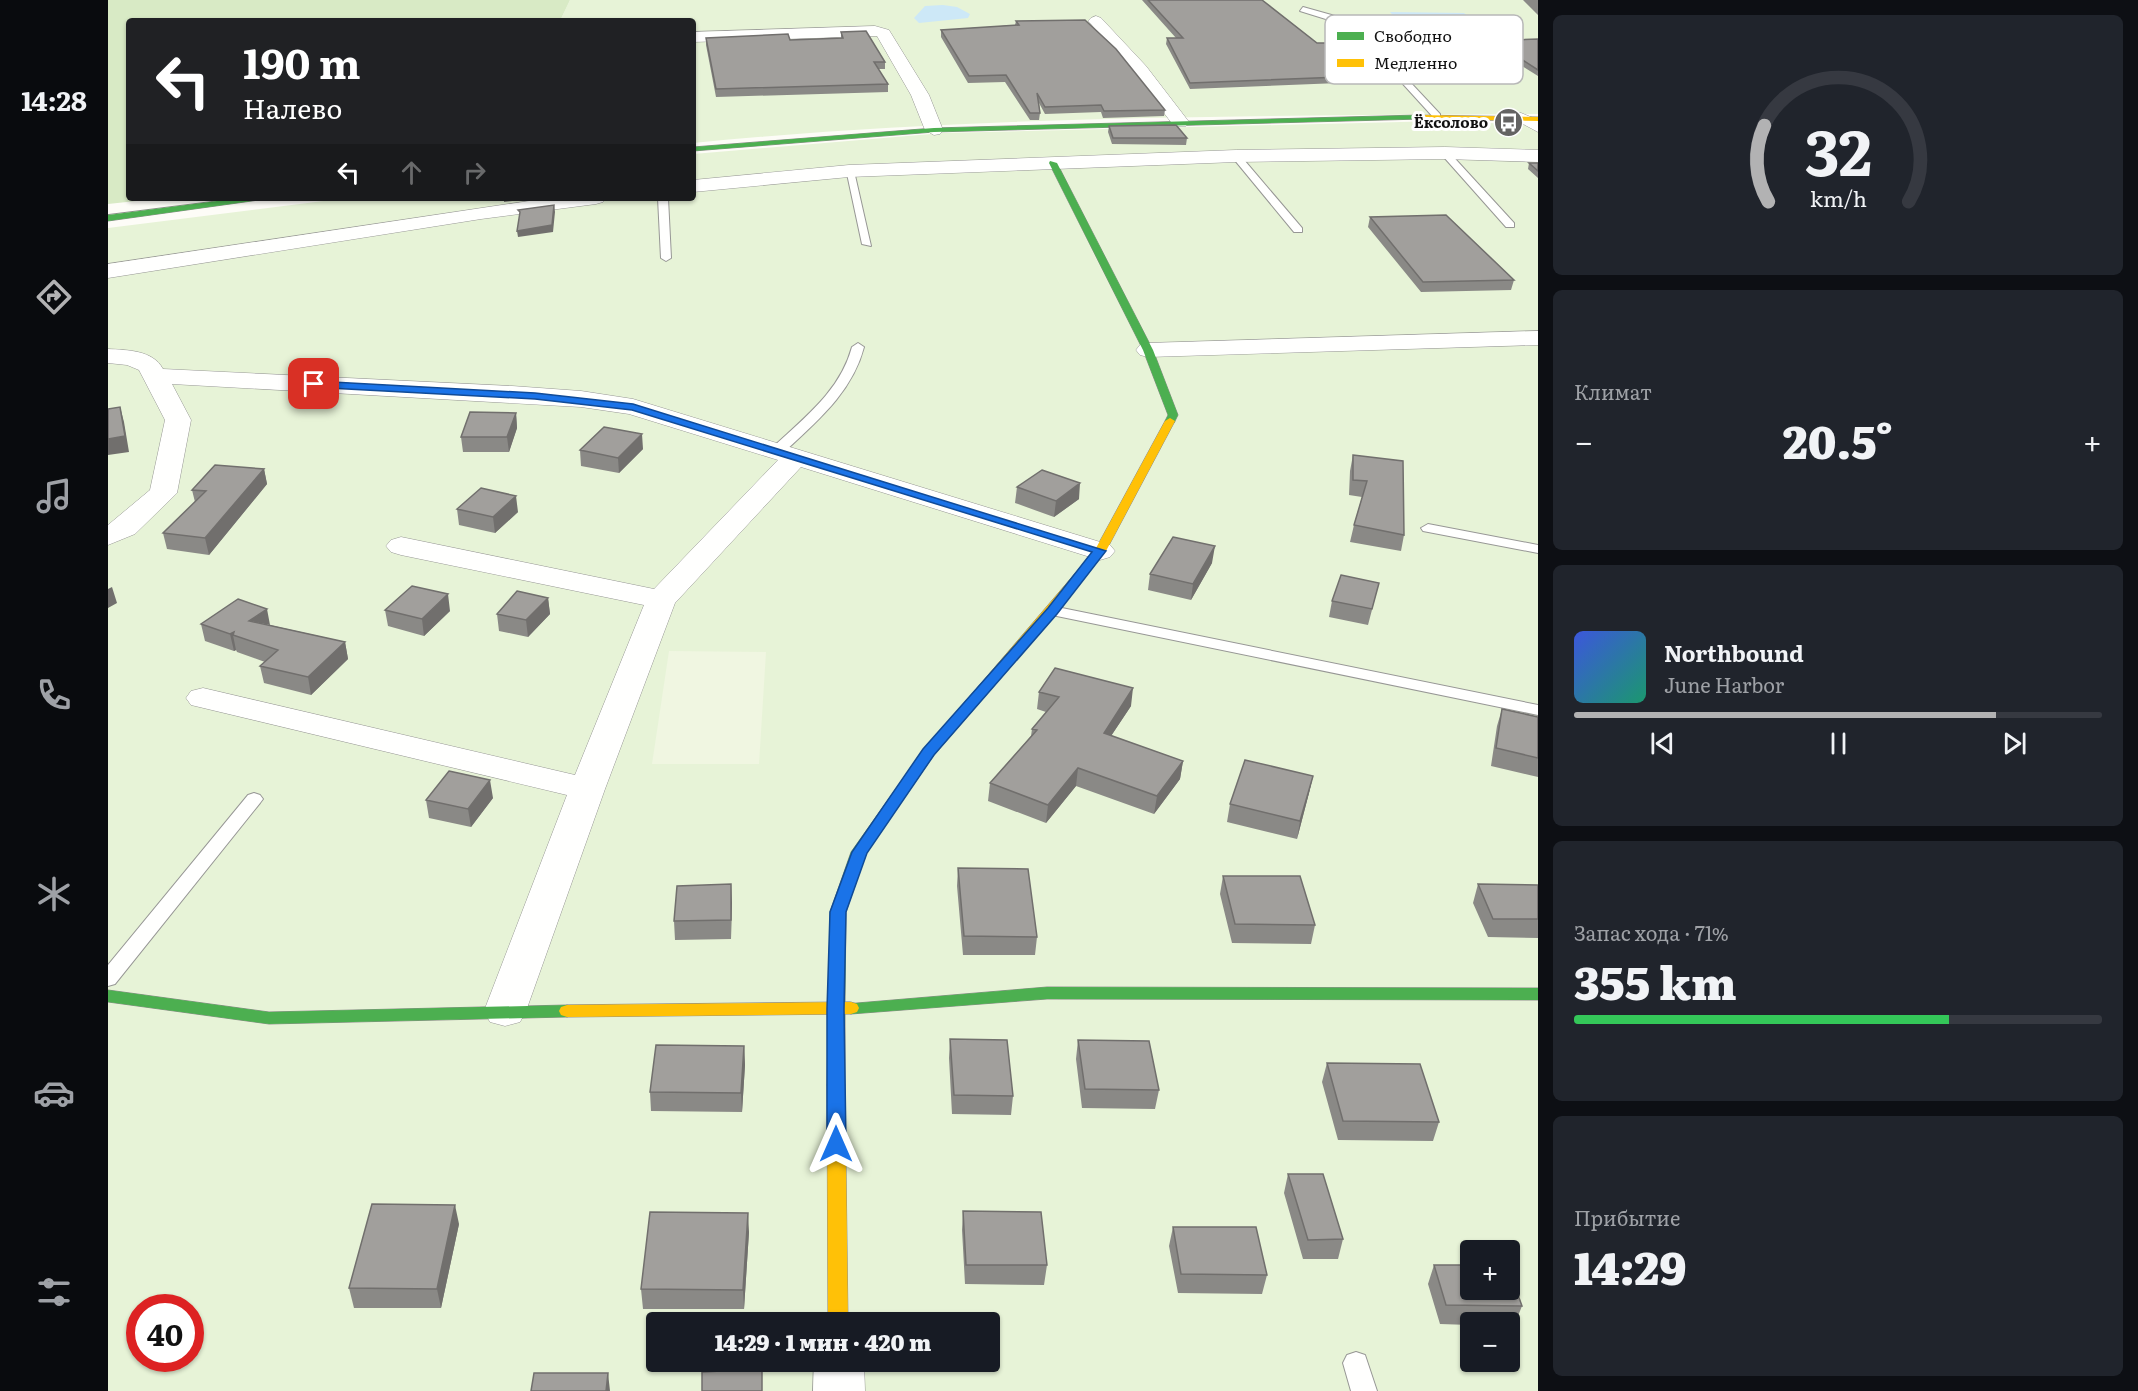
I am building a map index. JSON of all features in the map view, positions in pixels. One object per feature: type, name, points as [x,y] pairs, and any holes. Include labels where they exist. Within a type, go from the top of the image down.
[{"type":"street","points":[[1096,21],[1140,70],[1180,122]]},
{"type":"street","points":[[696,37],[875,31],[883,33],[920,95],[934,130]]},
{"type":"street","points":[[696,149],[934,130],[1180,122],[1437,116],[1529,118],[1538,127]]},
{"type":"street","points":[[696,186],[849,171],[1236,156],[1445,153],[1538,156]]},
{"type":"street","points":[[838,1312],[835,1009],[838,912],[860,852],[928,752],[1052,611],[1100,551],[1173,415],[1148,350],[1053,163]]},
{"type":"street","points":[[108,218],[237,201]]},
{"type":"street","points":[[108,271],[480,213],[573,201]]},
{"type":"street","points":[[1148,350],[1244,345],[1538,338]]},
{"type":"street","points":[[108,356],[131,358],[149,365],[178,420],[163,493],[125,528],[108,536]]},
{"type":"street","points":[[156,375],[581,399],[633,407],[1100,551]]},
{"type":"street","points":[[505,1011],[587,789],[661,600],[788,453]]},
{"type":"street","points":[[401,546],[661,600]]},
{"type":"street","points":[[203,698],[587,789]]},
{"type":"street","points":[[108,996],[269,1018],[505,1011],[835,1009],[1047,993],[1538,994]]},
{"type":"street","points":[[839,1372],[839,1391]]},
{"type":"lane","points":[[1303,9],[1325,16]]},
{"type":"lane","points":[[1408,84],[1437,116]]},
{"type":"lane","points":[[1445,153],[1510,225]]},
{"type":"lane","points":[[1236,156],[1298,230]]},
{"type":"lane","points":[[849,171],[867,244]]},
{"type":"lane","points":[[663,201],[666,258]]},
{"type":"lane","points":[[788,453],[830,400],[856,360],[858,347]]},
{"type":"lane","points":[[1428,528],[1538,549]]},
{"type":"lane","points":[[1052,611],[1538,710]]},
{"type":"lane","points":[[108,979],[254,799]]},
{"type":"lane","points":[[1356,1363],[1364,1391]]},
{"type":"green space","points":[[108,0],[570,0],[561,18],[126,18],[126,201],[136,201],[108,204]]},
{"type":"green space","points":[[570,0],[1538,0],[1538,114],[1009,122],[798,134],[696,143],[696,18],[561,18]]},
{"type":"green space","points":[[1442,121],[1538,125],[1538,1391],[108,1391],[108,228],[323,201],[696,201],[696,154],[943,133]]},
{"type":"green space","points":[[669,651],[766,652],[759,764],[652,764]]},
{"type":"water","points":[[925,6],[957,7],[970,14],[968,18],[919,23],[914,18]]},
{"type":"water","points":[[1390,12],[1464,13],[1467,15],[1393,15]]},
{"type":"building","points":[[1148,0],[1262,0],[1317,43],[1325,43],[1325,78],[1190,83],[1167,38],[1183,38]]},
{"type":"building","points":[[1085,20],[1116,49],[1165,110],[1104,111],[1101,105],[1045,107],[1037,93],[1040,113],[1030,113],[1006,75],[969,76],[941,30],[1019,25],[1016,21]]},
{"type":"building","points":[[866,31],[885,62],[874,62],[888,84],[716,89],[706,38],[788,34],[790,40],[843,38],[841,32]]},
{"type":"building","points":[[1538,39],[1538,70],[1523,60],[1523,40]]},
{"type":"building","points":[[1176,125],[1187,138],[1113,138],[1109,126]]},
{"type":"building","points":[[1529,163],[1538,163],[1538,171]]},
{"type":"building","points":[[554,205],[552,225],[517,231],[520,212],[518,210]]},
{"type":"building","points":[[1446,215],[1514,280],[1423,282],[1370,217]]},
{"type":"building","points":[[120,407],[125,436],[108,439],[108,409]]},
{"type":"building","points":[[470,412],[516,413],[507,437],[461,437]]},
{"type":"building","points":[[604,427],[642,434],[618,458],[580,450]]},
{"type":"building","points":[[1353,455],[1403,461],[1404,535],[1354,525],[1367,481],[1353,480]]},
{"type":"building","points":[[215,465],[264,469],[205,538],[163,533],[206,491],[192,490]]},
{"type":"building","points":[[1042,470],[1080,483],[1056,501],[1017,487]]},
{"type":"building","points":[[481,488],[516,496],[493,517],[457,509]]},
{"type":"building","points":[[1173,537],[1215,546],[1193,584],[1150,574]]},
{"type":"building","points":[[1341,575],[1379,583],[1372,609],[1332,601]]},
{"type":"building","points":[[412,586],[448,594],[422,619],[385,610]]},
{"type":"building","points":[[517,591],[548,598],[526,620],[497,614]]},
{"type":"building","points":[[238,599],[267,609],[249,621],[345,642],[308,677],[260,666],[278,650],[233,635],[234,632],[230,634],[201,624]]},
{"type":"building","points":[[1055,668],[1133,688],[1104,733],[1183,761],[1157,796],[1078,768],[1048,805],[990,783],[1037,730],[1032,729],[1059,697],[1039,692]]},
{"type":"building","points":[[1502,709],[1538,717],[1538,758],[1496,748]]},
{"type":"building","points":[[1245,760],[1313,776],[1300,821],[1230,804]]},
{"type":"building","points":[[449,771],[490,780],[468,809],[426,800]]},
{"type":"building","points":[[958,868],[1028,869],[1037,937],[964,936]]},
{"type":"building","points":[[1223,876],[1300,876],[1315,925],[1235,924]]},
{"type":"building","points":[[731,884],[731,920],[674,921],[677,886]]},
{"type":"building","points":[[1478,884],[1538,885],[1538,919],[1493,919]]},
{"type":"building","points":[[950,1039],[1007,1040],[1013,1096],[954,1095]]},
{"type":"building","points":[[1078,1040],[1149,1041],[1159,1090],[1085,1089]]},
{"type":"building","points":[[656,1045],[744,1046],[741,1093],[650,1092]]},
{"type":"building","points":[[1327,1063],[1420,1064],[1439,1122],[1343,1121]]},
{"type":"building","points":[[1288,1174],[1323,1174],[1343,1239],[1308,1240]]},
{"type":"building","points":[[372,1204],[455,1205],[437,1289],[349,1288]]},
{"type":"building","points":[[963,1211],[1041,1212],[1047,1265],[966,1265]]},
{"type":"building","points":[[650,1212],[748,1213],[743,1290],[641,1289]]},
{"type":"building","points":[[1173,1227],[1256,1227],[1267,1275],[1181,1274]]},
{"type":"building","points":[[1434,1265],[1460,1265],[1460,1300],[1520,1300],[1522,1306],[1446,1305]]},
{"type":"building","points":[[702,1372],[762,1372],[762,1391],[702,1391]]},
{"type":"building","points":[[534,1373],[608,1373],[606,1391],[531,1391]]},
{"type":"traffic: fast","points":[[696,149],[934,130],[1419,117]]},
{"type":"traffic: fast","points":[[1053,163],[1148,350],[1173,415],[1170,421]]},
{"type":"traffic: fast","points":[[108,218],[236,201]]},
{"type":"traffic: fast","points":[[836,1085],[838,912],[859,852],[929,752],[988,684]]},
{"type":"traffic: fast","points":[[851,1008],[1047,993],[1538,994]]},
{"type":"traffic: fast","points":[[108,996],[269,1018],[567,1011]]},
{"type":"traffic: slow","points":[[1419,117],[1538,119]]},
{"type":"traffic: slow","points":[[988,684],[1100,551],[1170,421]]},
{"type":"traffic: slow","points":[[567,1011],[851,1008]]},
{"type":"traffic: slow","points":[[836,1085],[838,1312]]},
{"type":"place","name":"Ёксолово","points":[[1509,123]]},
{"type":"route","points":[[314,384],[512,394],[581,399],[633,407],[1100,551],[1052,611],[928,752],[860,852],[838,912],[835,1009],[836,1144]]}]
